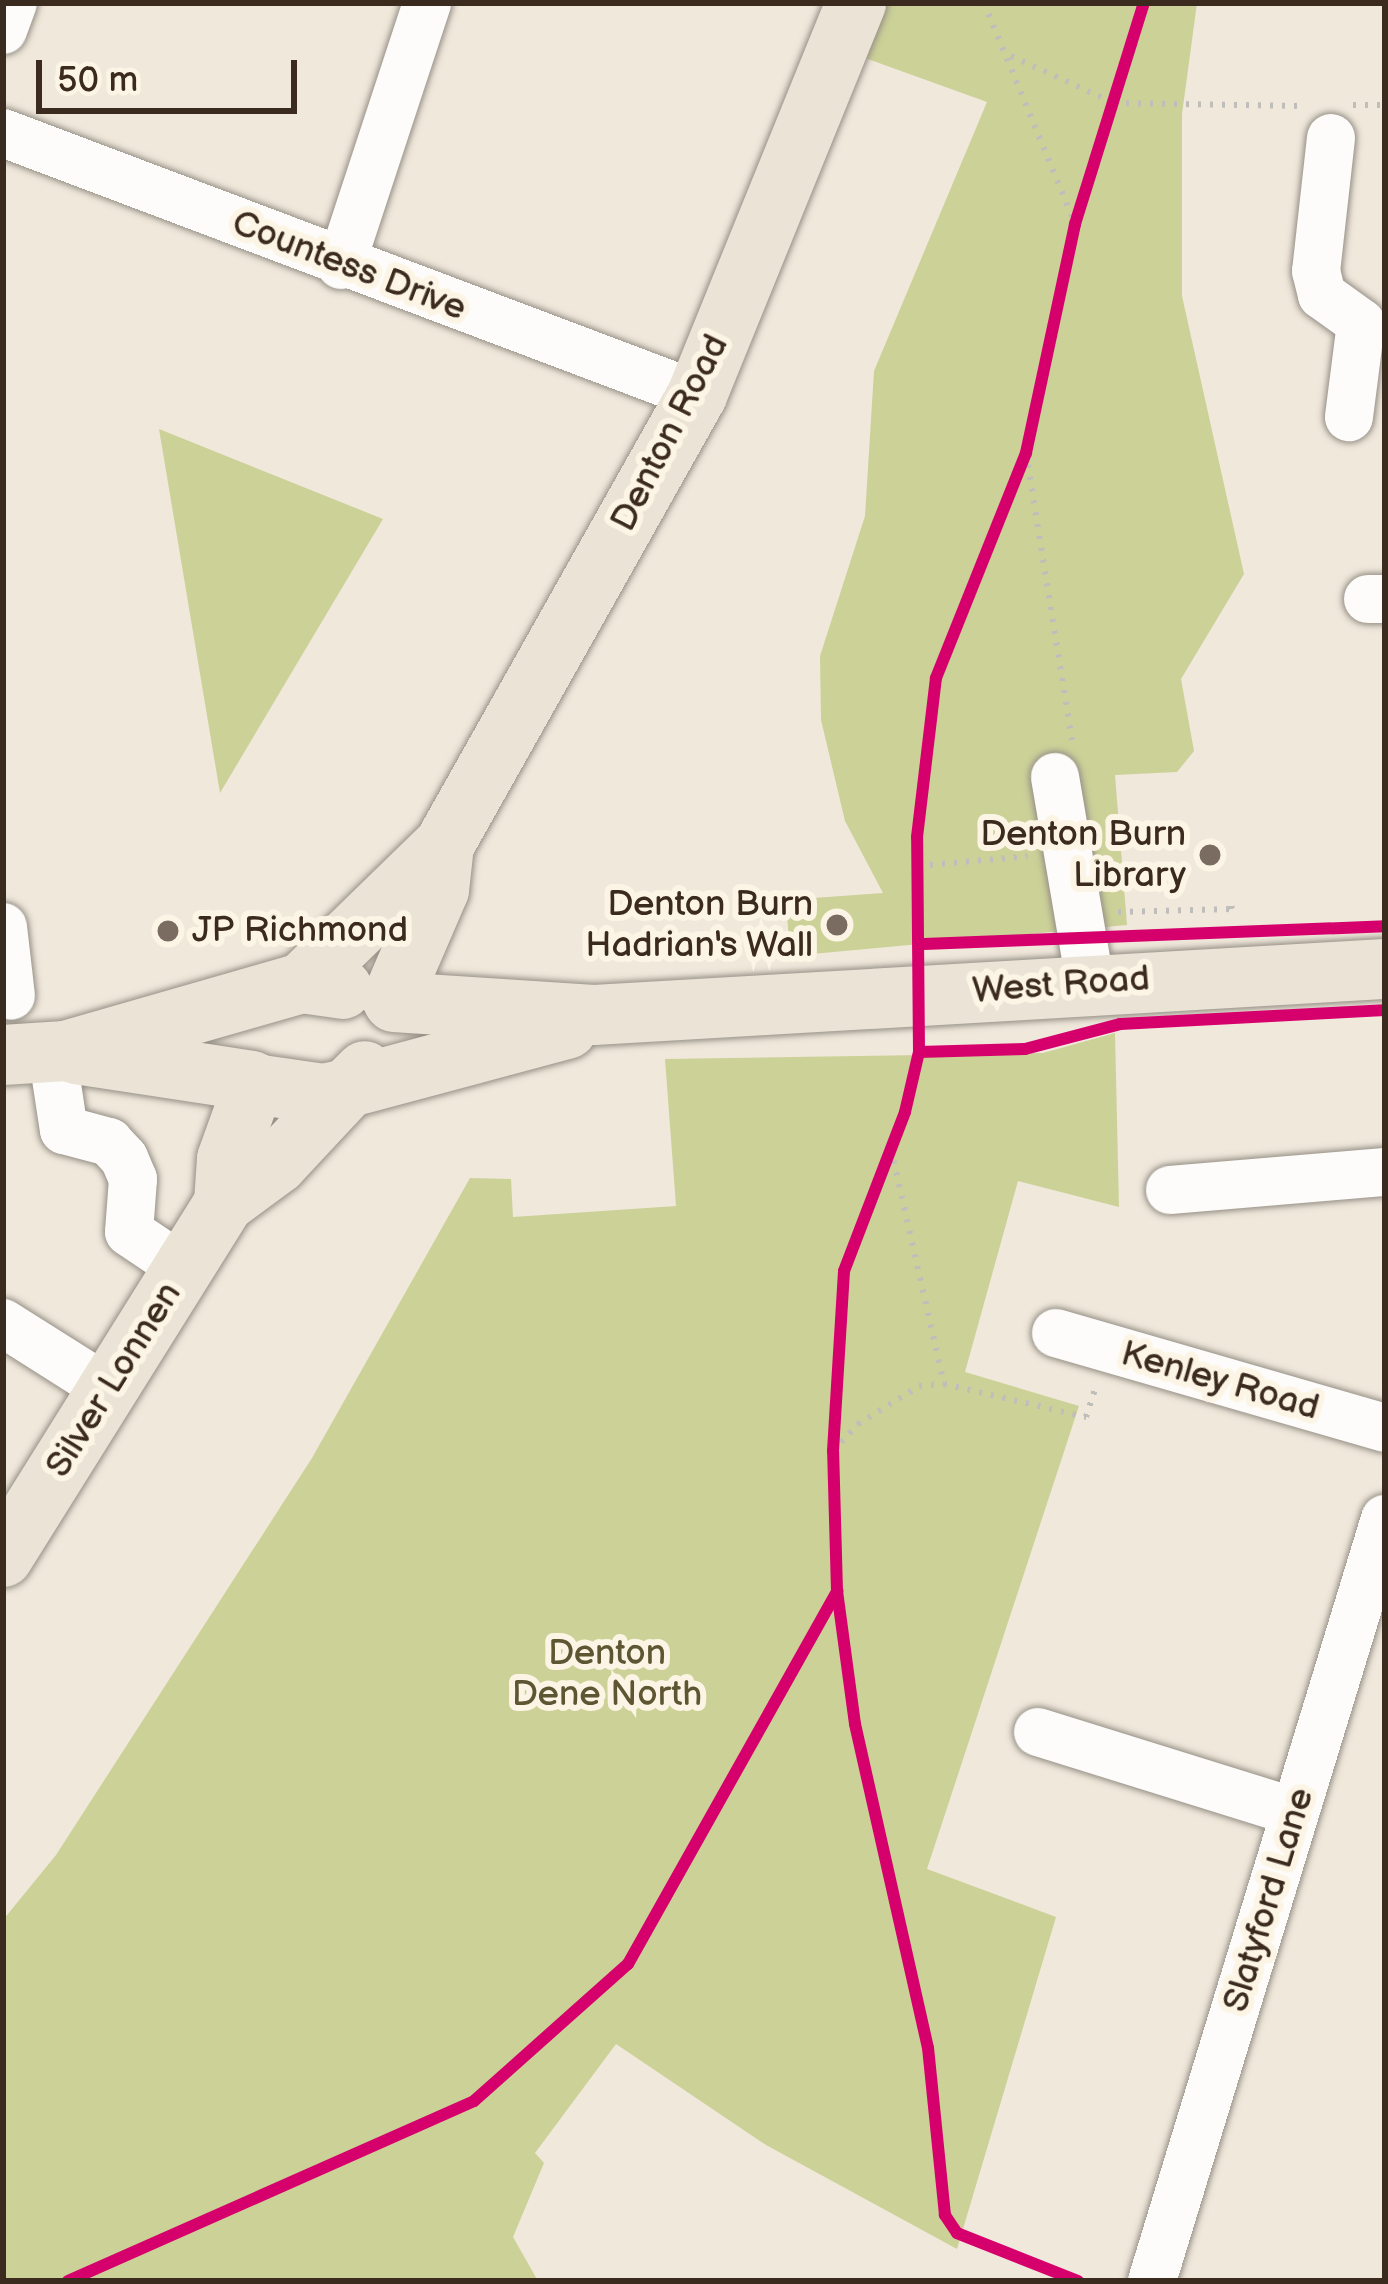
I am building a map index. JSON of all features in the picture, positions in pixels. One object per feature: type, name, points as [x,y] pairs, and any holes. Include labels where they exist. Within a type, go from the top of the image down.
[{"type":"main road","name":"Denton Road","points":[[253,1082],[277,1014],[300,984],[399,914],[444,845],[697,395],[856,3]]},
{"type":"main road","name":"Denton Road","points":[[349,1088],[377,1051],[393,1000],[399,914]]},
{"type":"main road","points":[[399,914],[475,1028],[243,1175],[161,1051],[399,914]]},
{"type":"main road","name":"West Road","points":[[253,1082],[323,1094],[349,1088],[475,1028],[1093,951],[1385,969]]},
{"type":"main road","points":[[161,1051],[300,984]]},
{"type":"main road","name":"West Road","points":[[300,984],[393,1000],[475,1028]]},
{"type":"main road","points":[[40,1053],[161,1051],[253,1082]]},
{"type":"main road","name":"Silver Lonnen","points":[[243,1175],[253,1082]]},
{"type":"main road","name":"Silver Lonnen","points":[[3,1557],[243,1175],[349,1088]]},
{"type":"street","points":[[3,30],[13,3]]},
{"type":"street","points":[[341,265],[427,3]]},
{"type":"street","points":[[1328,116],[1316,271],[1322,295],[1373,324],[1349,417]]},
{"type":"street","name":"Countess Drive","points":[[3,133],[341,265],[697,395]]},
{"type":"street","points":[[1066,770],[1068,853],[1093,951]]},
{"type":"street","points":[[3,927],[11,997]]},
{"type":"street","points":[[40,1053],[64,1130],[109,1142],[124,1158],[133,1179],[129,1232],[184,1269]]},
{"type":"street","points":[[1170,1190],[1385,1172]]},
{"type":"street","points":[[3,1323],[110,1390]]},
{"type":"street","name":"Kenley Road","points":[[1056,1334],[1385,1428]]},
{"type":"street","name":"Slatyford Lane","points":[[1152,2281],[1382,1539]]},
{"type":"street","points":[[1038,1732],[1295,1812]]},
{"type":"path","points":[[984,3],[1011,56],[1075,224]]},
{"type":"path","points":[[1011,56],[1114,103],[1328,116],[1385,105]]},
{"type":"path","points":[[1108,123],[1120,83]]},
{"type":"path","points":[[1070,247],[1082,204]]},
{"type":"path","points":[[1012,495],[1030,430]]},
{"type":"path","points":[[1025,453],[1066,770]]},
{"type":"path","points":[[920,885],[918,858],[1068,853]]},
{"type":"path","points":[[1093,951],[1102,912],[1232,909],[1230,900]]},
{"type":"path","points":[[882,1170],[898,1131]]},
{"type":"path","points":[[891,1149],[944,1384]]},
{"type":"path","points":[[833,1451],[890,1400],[944,1384],[1086,1418],[1109,1349]]},
{"type":"path","points":[[833,1475],[835,1413]]},
{"type":"green space","points":[[882,3],[1197,3],[1182,114],[1182,296],[1244,574],[1181,679],[1194,751],[1177,772],[1115,775],[1127,925],[790,956],[786,900],[883,893],[845,821],[821,720],[820,656],[865,516],[874,371],[987,102],[865,58]]},
{"type":"green space","points":[[159,429],[383,519],[220,793]]},
{"type":"green space","name":"Denton Dene North","points":[[1115,1033],[1119,1207],[1018,1181],[965,1372],[1079,1406],[927,1869],[1056,1917],[957,2249],[766,2145],[616,2044],[535,2153],[544,2163],[513,2237],[538,2281],[3,2281],[3,1920],[56,1855],[312,1458],[470,1178],[511,1179],[513,1217],[676,1206],[665,1059],[1043,1053]]},
{"type":"cycle path","points":[[1078,2281],[957,2233],[945,2215],[928,2048],[855,1724],[837,1591],[833,1451],[844,1271],[905,1112],[919,1052],[917,837],[936,678],[1026,453],[1075,224],[1144,3]]},
{"type":"cycle path","points":[[924,944],[1385,926]]},
{"type":"cycle path","points":[[919,1052],[1025,1049],[1120,1024],[1385,1010]]},
{"type":"cycle path","points":[[68,2281],[474,2101],[628,1964],[837,1591]]},
{"type":"place","name":"Denton Burn Library","points":[[1210,855]]},
{"type":"place","name":"Denton Burn Hadrian's Wall","points":[[837,925]]},
{"type":"place","name":"JP Richmond","points":[[168,931]]}]
